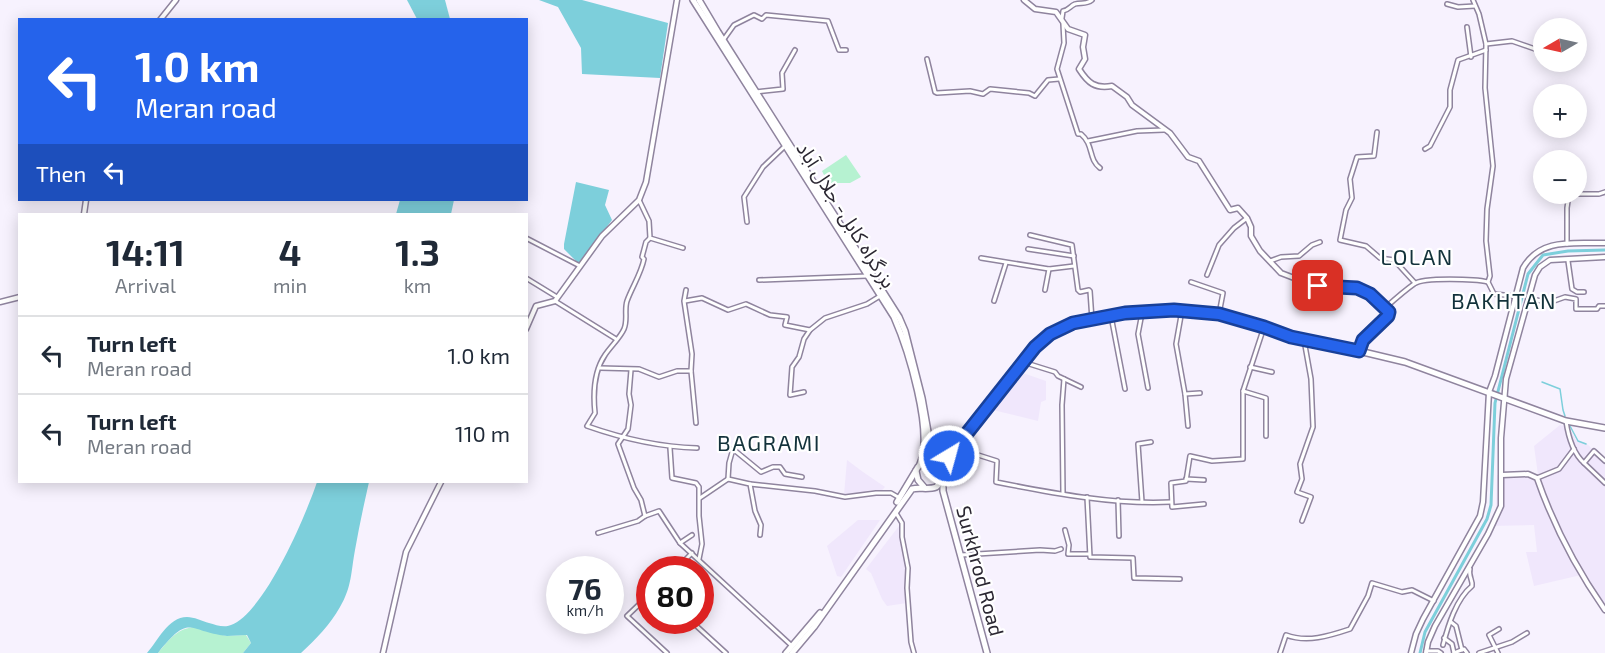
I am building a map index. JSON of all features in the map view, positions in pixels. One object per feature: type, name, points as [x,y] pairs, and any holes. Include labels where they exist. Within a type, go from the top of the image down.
[{"type":"main road","name":"بزرگراه کابل- جلال آباد","points":[[693,0],[723,40],[756,92],[760,104]]},
{"type":"main road","name":"بزرگراه کابل- جلال آباد","points":[[699,0],[707,18],[760,104],[867,276],[882,295]]},
{"type":"main road","name":"بزرگراه کابل- جلال آباد","points":[[813,188],[882,295],[898,328],[920,399],[935,460],[944,471]]},
{"type":"main road","points":[[924,487],[932,488],[939,484],[954,447],[1035,347],[1050,334],[1073,323],[1143,310],[1182,310],[1219,314],[1291,337],[1405,363],[1566,421],[1605,428]]},
{"type":"main road","name":"بزرگراه کابل- جلال آباد","points":[[920,399],[925,437],[924,452],[916,476],[924,487]]},
{"type":"main road","points":[[919,465],[927,460],[949,456]]},
{"type":"main road","name":"بزرگراه کابل- جلال آباد","points":[[792,650],[900,498],[919,465]]},
{"type":"main road","name":"Surkhrod Road","points":[[943,478],[945,497],[987,653]]},
{"type":"main road","name":"بزرگراه کابل- جلال آباد","points":[[786,653],[792,650],[814,627],[912,489],[924,487]]},
{"type":"main road","name":"Surkhrod Road","points":[[932,488],[945,497]]},
{"type":"street","points":[[162,18],[176,0]]},
{"type":"street","points":[[528,325],[536,306],[556,299],[608,230],[639,200],[646,182],[677,0]]},
{"type":"street","points":[[1024,0],[1035,9],[1056,12],[1068,29],[1086,37],[1083,47],[1085,59],[1079,69],[1089,83],[1101,88],[1112,87],[1127,97],[1132,105],[1141,109],[1170,133],[1188,158],[1199,161],[1230,210],[1238,208],[1247,218],[1251,227],[1251,236],[1270,262],[1283,274],[1313,285],[1357,288],[1370,294],[1389,312],[1388,316],[1363,340],[1359,351]]},
{"type":"street","points":[[1092,0],[1086,3],[1076,3],[1069,10],[1063,11],[1064,43],[1057,69],[1078,134],[1088,141],[1094,164],[1100,168]]},
{"type":"street","points":[[1473,0],[1486,44],[1485,88],[1493,166],[1487,209],[1486,241],[1490,276],[1488,282],[1494,294],[1514,296]]},
{"type":"street","points":[[1447,4],[1458,8],[1475,6]]},
{"type":"street","points":[[723,40],[734,25],[753,15],[761,19],[766,15],[826,21],[839,50],[846,50]]},
{"type":"street","points":[[1467,27],[1471,57]]},
{"type":"street","points":[[1486,44],[1512,42],[1533,48]]},
{"type":"street","points":[[756,92],[783,89],[782,73],[795,50]]},
{"type":"street","points":[[1425,149],[1430,146],[1450,107],[1450,90],[1457,62],[1459,59],[1471,57],[1486,50]]},
{"type":"street","points":[[927,59],[937,93],[970,91],[983,94],[990,89],[1029,93],[1035,96],[1048,80],[1059,79]]},
{"type":"street","points":[[1088,141],[1137,131],[1165,130]]},
{"type":"street","points":[[1377,132],[1374,156],[1357,157],[1350,179],[1352,198],[1346,210],[1340,240],[1366,246],[1380,258],[1394,260],[1415,283]]},
{"type":"street","points":[[747,222],[744,197],[763,167],[788,148]]},
{"type":"street","points":[[1587,194],[1605,192]]},
{"type":"street","points":[[639,200],[649,221],[650,238],[646,242],[642,268],[626,304],[624,330],[603,357],[592,401],[594,412],[587,426],[622,438],[670,447],[698,448]]},
{"type":"street","points":[[1567,244],[1568,204]]},
{"type":"street","points":[[1207,275],[1219,245],[1234,228],[1247,218]]},
{"type":"street","points":[[1030,235],[1071,244],[1079,291],[1090,291],[1092,320]]},
{"type":"street","points":[[650,238],[683,248]]},
{"type":"street","points":[[528,239],[580,266]]},
{"type":"street","points":[[1270,262],[1281,257],[1299,256],[1312,245],[1320,242]]},
{"type":"street","points":[[1411,653],[1416,634],[1480,516],[1483,502],[1489,392],[1518,280],[1528,259],[1542,248],[1552,245],[1605,243]]},
{"type":"street","points":[[1028,249],[1074,256]]},
{"type":"street","points":[[1441,653],[1426,652],[1435,626],[1488,534],[1501,506],[1503,398],[1534,275],[1550,260],[1568,261],[1605,257]]},
{"type":"street","points":[[981,258],[1049,269],[1075,266]]},
{"type":"street","points":[[1568,261],[1572,289],[1584,292]]},
{"type":"street","points":[[994,301],[1006,263]]},
{"type":"street","points":[[1046,290],[1049,269]]},
{"type":"street","points":[[759,280],[867,276]]},
{"type":"street","points":[[528,279],[616,339]]},
{"type":"street","points":[[1385,308],[1415,283],[1431,280],[1475,279],[1488,282]]},
{"type":"street","points":[[1191,282],[1223,293],[1219,314]]},
{"type":"street","points":[[686,290],[685,302],[692,354],[691,371],[696,423]]},
{"type":"street","points":[[804,392],[790,395],[792,368],[810,330],[825,318],[867,304],[882,295]]},
{"type":"street","points":[[1528,299],[1551,302],[1565,297],[1576,300],[1576,309],[1597,309],[1601,305],[1605,306]]},
{"type":"street","points":[[0,302],[18,298]]},
{"type":"street","points":[[685,302],[702,298],[728,310],[746,304],[770,315],[787,317],[785,325],[810,330]]},
{"type":"street","points":[[1143,310],[1138,334],[1148,387]]},
{"type":"street","points":[[1182,310],[1176,344],[1188,426]]},
{"type":"street","points":[[1111,316],[1125,389]]},
{"type":"street","points":[[1186,479],[1190,456],[1212,461],[1244,459],[1243,391],[1264,327]]},
{"type":"street","points":[[1302,521],[1311,496],[1297,492],[1302,479],[1300,464],[1313,427],[1311,378],[1304,340]]},
{"type":"street","points":[[1023,362],[1055,372],[1081,387]]},
{"type":"street","points":[[1250,367],[1272,372]]},
{"type":"street","points":[[600,368],[639,369],[659,377],[677,371],[691,371]]},
{"type":"street","points":[[631,370],[628,429],[618,444],[634,488],[641,500],[645,516]]},
{"type":"street","points":[[1063,494],[1064,379]]},
{"type":"street","points":[[1243,391],[1266,398],[1266,436]]},
{"type":"street","points":[[1185,394],[1200,393]]},
{"type":"street","points":[[1566,421],[1567,432],[1576,456],[1605,483]]},
{"type":"street","points":[[1142,502],[1138,444],[1151,442]]},
{"type":"street","points":[[670,447],[671,476],[698,485],[702,544],[700,556]]},
{"type":"street","points":[[954,447],[997,461],[996,482],[1087,497],[1171,502]]},
{"type":"street","points":[[1502,475],[1528,474],[1537,478],[1559,469],[1574,448]]},
{"type":"street","points":[[728,479],[729,463],[734,449],[761,472],[780,467],[785,474],[801,477]]},
{"type":"street","points":[[1584,463],[1594,451],[1605,461]]},
{"type":"street","points":[[1537,478],[1543,497],[1566,547],[1605,610]]},
{"type":"street","points":[[700,498],[728,479],[845,497],[891,493],[900,498]]},
{"type":"street","points":[[1204,480],[1186,479],[1172,482],[1171,502],[1172,507],[1204,504]]},
{"type":"street","points":[[383,653],[406,552],[440,483]]},
{"type":"street","points":[[750,484],[754,511],[761,525],[760,535]]},
{"type":"street","points":[[1087,497],[1089,557],[1133,558],[1134,578],[1180,579]]},
{"type":"street","points":[[1118,500],[1119,536]]},
{"type":"street","points":[[598,533],[638,521],[659,511],[680,543],[696,556]]},
{"type":"street","points":[[895,511],[902,523],[902,537],[908,568],[907,588],[911,642],[914,653]]},
{"type":"street","points":[[1065,530],[1069,545],[1068,554],[1089,554]]},
{"type":"street","points":[[680,543],[692,535]]},
{"type":"street","points":[[962,555],[1061,549]]},
{"type":"street","points":[[689,556],[692,553]]},
{"type":"street","points":[[1443,645],[1462,595],[1472,586],[1468,574],[1471,561]]},
{"type":"street","points":[[714,574],[792,650]]},
{"type":"street","points":[[1280,653],[1286,635],[1299,640],[1331,636],[1350,629],[1368,596],[1372,582],[1402,592],[1412,590],[1434,601]]},
{"type":"street","points":[[636,607],[627,616],[636,624]]},
{"type":"street","points":[[1451,622],[1456,626],[1460,651]]},
{"type":"street","points":[[1498,653],[1489,635],[1499,629]]},
{"type":"street","points":[[1479,653],[1512,642],[1527,633]]},
{"type":"street","points":[[647,634],[668,653]]},
{"type":"street","points":[[705,634],[726,653]]},
{"type":"street","points":[[1444,638],[1452,644],[1453,653],[1466,650],[1467,653]]},
{"type":"shaded area","points":[[1020,372],[1046,381],[1046,400],[1041,402],[1038,421],[993,410],[997,397]]},
{"type":"shaded area","points":[[1560,425],[1569,427],[1576,440],[1586,443],[1605,461],[1605,610],[1581,575],[1534,586],[1526,552],[1537,552],[1534,525],[1489,526],[1496,512],[1497,475],[1538,475],[1534,446]]},
{"type":"shaded area","points":[[847,460],[885,487],[882,490],[844,495]]},
{"type":"shaded area","points":[[858,520],[880,520],[841,577],[837,576],[827,546]]},
{"type":"shaded area","points":[[899,526],[908,570],[907,603],[887,606],[871,573],[866,569]]},
{"type":"green space","points":[[846,155],[861,177],[850,183],[828,183],[822,171]]},
{"type":"green space","points":[[194,627],[226,636],[246,635],[251,643],[243,653],[158,653],[178,633]]},
{"type":"water","points":[[407,0],[445,0],[450,18],[416,18]]},
{"type":"water","points":[[539,0],[582,0],[668,23],[660,78],[582,74],[581,48],[558,7]]},
{"type":"water","points":[[576,182],[609,190],[605,205],[612,220],[579,264],[564,249]]},
{"type":"water","points":[[400,201],[454,201],[451,213],[396,213]]},
{"type":"water","points":[[317,483],[369,483],[347,593],[332,620],[301,653],[243,653],[251,643],[247,635],[227,636],[190,628],[177,632],[158,653],[147,653],[164,630],[180,618],[187,617],[226,626],[244,616],[270,583],[304,516]]},
{"type":"waterway","points":[[1420,653],[1425,632],[1487,519],[1491,505],[1495,403],[1528,274],[1543,255],[1568,251],[1605,250]]},
{"type":"waterway","points":[[1542,382],[1560,389],[1565,416]]},
{"type":"waterway","points":[[1570,426],[1578,441],[1586,444]]},
{"type":"district","name":"LOLAN","points":[[1417,257]]},
{"type":"district","name":"BAKHTAN","points":[[1504,301]]},
{"type":"district","name":"BAGRAMI","points":[[769,443]]},
{"type":"route","points":[[949,456],[1035,347],[1050,334],[1073,323],[1143,310],[1211,312],[1291,337],[1359,351],[1363,340],[1388,316],[1389,312],[1370,294],[1357,288],[1318,286]]}]
